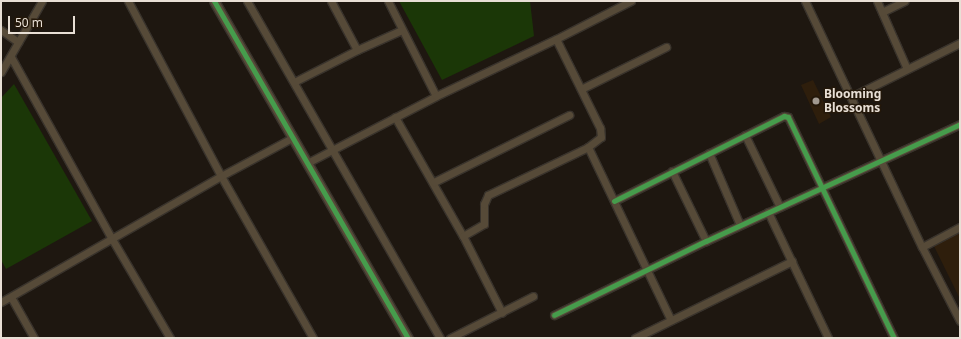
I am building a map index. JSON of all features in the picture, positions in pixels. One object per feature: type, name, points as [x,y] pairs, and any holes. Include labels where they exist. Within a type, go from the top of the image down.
[{"type":"street","points":[[1,72],[42,1]]},
{"type":"street","points":[[128,1],[221,176],[313,338]]},
{"type":"street","points":[[214,1],[408,338]]},
{"type":"street","points":[[247,1],[440,338]]},
{"type":"street","points":[[331,1],[357,50]]},
{"type":"street","points":[[388,1],[436,96]]},
{"type":"street","points":[[805,1],[922,247],[960,321]]},
{"type":"street","points":[[877,1],[908,68]]},
{"type":"street","points":[[882,12],[905,1]]},
{"type":"street","points":[[307,163],[436,96],[556,39],[628,2]]},
{"type":"street","points":[[1,30],[18,42]]},
{"type":"street","points":[[294,82],[357,50],[402,30]]},
{"type":"street","points":[[463,236],[484,224],[484,204],[488,195],[588,147],[599,140],[601,132],[556,39]]},
{"type":"street","points":[[851,97],[960,43]]},
{"type":"street","points":[[581,89],[666,47]]},
{"type":"street","points":[[10,57],[112,239],[170,338]]},
{"type":"street","points":[[434,182],[569,115]]},
{"type":"street","points":[[614,201],[784,116],[788,117],[894,338]]},
{"type":"street","points":[[395,117],[434,182],[502,313]]},
{"type":"street","points":[[554,315],[740,225],[960,124]]},
{"type":"street","points":[[745,135],[780,207]]},
{"type":"street","points":[[1,302],[221,176],[292,138]]},
{"type":"street","points":[[588,147],[670,320]]},
{"type":"street","points":[[708,153],[740,225]]},
{"type":"street","points":[[672,171],[706,241]]},
{"type":"street","points":[[768,212],[828,338]]},
{"type":"street","points":[[922,247],[960,227]]},
{"type":"street","points":[[635,338],[792,260]]},
{"type":"street","points":[[450,338],[533,296]]},
{"type":"street","points":[[11,297],[34,338]]},
{"type":"shaded area","name":"Blooming Blossoms","points":[[813,80],[831,117],[819,124],[801,85]]},
{"type":"shaded area","points":[[960,226],[960,299],[931,240]]},
{"type":"green space","points":[[399,1],[530,1],[534,36],[442,80]]},
{"type":"green space","points":[[14,84],[92,221],[6,269],[1,260],[1,98]]},
{"type":"cycle path","points":[[214,1],[408,338]]},
{"type":"cycle path","points":[[614,201],[784,116],[788,117],[894,338]]},
{"type":"cycle path","points":[[554,315],[706,241],[960,124]]},
{"type":"place","name":"Blooming Blossoms","points":[[816,101]]}]
